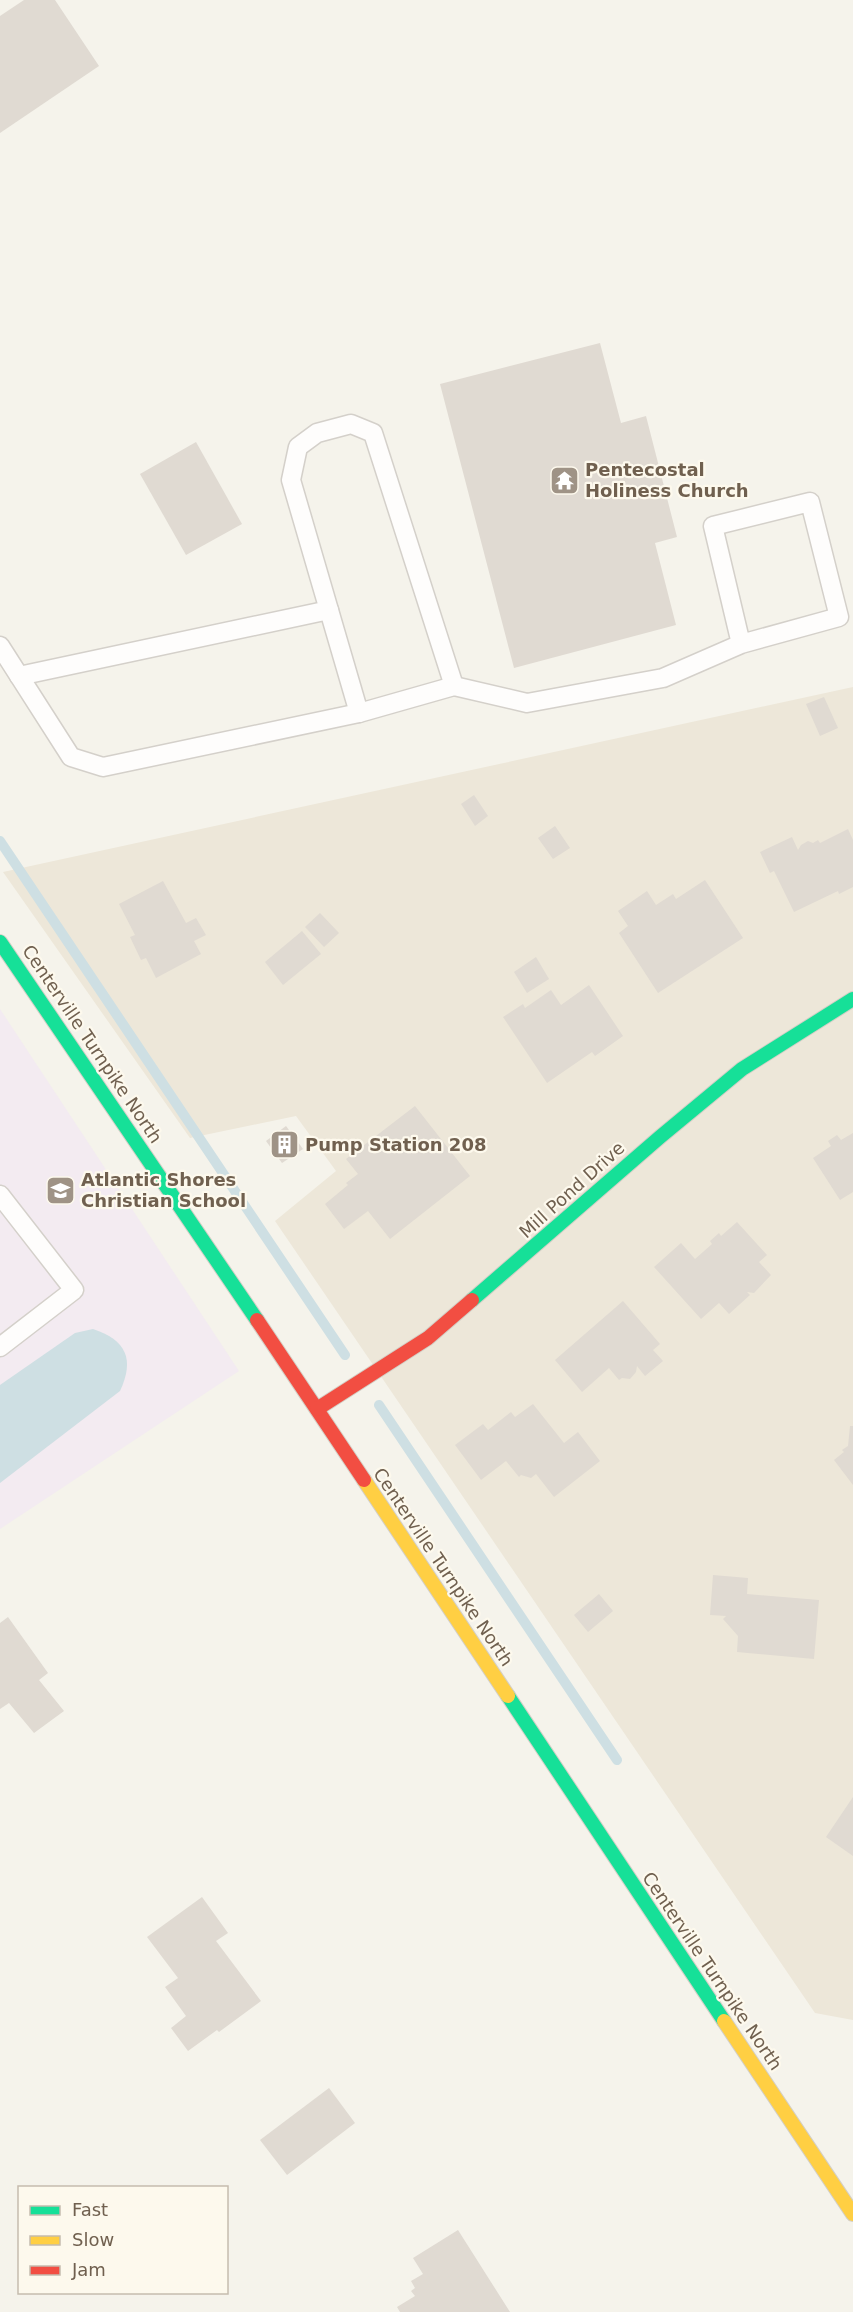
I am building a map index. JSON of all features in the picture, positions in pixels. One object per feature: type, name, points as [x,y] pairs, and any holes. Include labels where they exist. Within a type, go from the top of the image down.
[{"type":"main road","name":"Centerville Turnpike North","points":[[0,942],[120,1115],[853,2214]]},
{"type":"main road","name":"Mill Pond Drive","points":[[317,1409],[428,1338],[742,1069],[853,999]]},
{"type":"lane","points":[[359,713],[291,480],[298,447],[317,433],[351,424],[373,433],[454,686]]},
{"type":"lane","points":[[0,646],[71,757],[103,767],[359,713],[454,686],[527,703],[663,678],[741,644],[839,617],[810,502],[713,526],[741,644]]},
{"type":"lane","points":[[19,676],[329,610]]},
{"type":"lane","points":[[0,1195],[74,1290],[0,1347]]},
{"type":"shaded area","points":[[853,687],[853,2020],[815,2013],[275,1221],[336,1171],[296,1116],[190,1138],[3,872]]},
{"type":"shaded area","name":"Atlantic Shores Christian School","points":[[0,1009],[239,1371],[0,1529]]},
{"type":"shaded area","points":[[93,1329],[113,1339],[124,1352],[127,1369],[120,1391],[0,1483],[0,1385],[75,1333]]},
{"type":"building","points":[[24,0],[55,0],[99,66],[0,133],[0,16]]},
{"type":"building","name":"Pentecostal Holiness Church","points":[[600,343],[621,423],[646,416],[677,537],[655,543],[676,625],[514,668],[440,384]]},
{"type":"building","points":[[196,442],[242,524],[186,555],[140,474]]},
{"type":"building","points":[[824,697],[838,728],[820,736],[806,704]]},
{"type":"building","points":[[474,795],[488,816],[475,826],[461,804]]},
{"type":"building","points":[[555,826],[570,848],[553,859],[538,838]]},
{"type":"building","points":[[848,829],[853,840],[853,887],[839,894],[838,891],[794,912],[774,871],[770,873],[760,852],[792,837],[798,850],[808,841],[813,843],[818,840],[820,843]]},
{"type":"building","points":[[705,880],[743,938],[658,993],[619,933],[628,926],[618,911],[647,891],[656,905],[673,894],[676,899]]},
{"type":"building","points":[[163,881],[186,923],[196,918],[206,935],[194,941],[201,954],[156,978],[146,958],[141,960],[130,937],[135,935],[119,904]]},
{"type":"building","points":[[320,913],[339,933],[324,947],[305,927]]},
{"type":"building","points":[[302,931],[321,954],[283,985],[265,962]]},
{"type":"building","points":[[536,957],[549,979],[527,993],[514,972]]},
{"type":"building","points":[[589,985],[623,1036],[595,1056],[592,1052],[547,1083],[503,1017],[523,1004],[525,1008],[551,990],[561,1005]]},
{"type":"building","points":[[415,1106],[470,1176],[390,1239],[368,1211],[344,1229],[325,1204],[358,1174],[346,1159]]},
{"type":"building","name":"Pump Station 208","points":[[286,1126],[303,1149],[282,1163],[266,1141]]},
{"type":"building","points":[[853,1133],[853,1192],[840,1200],[813,1158],[831,1146],[828,1141],[837,1135],[841,1140]]},
{"type":"building","points":[[737,1222],[767,1255],[759,1262],[771,1275],[754,1293],[747,1292],[750,1295],[729,1314],[719,1303],[701,1319],[654,1267],[681,1243],[695,1259],[712,1244],[710,1241],[719,1233],[721,1236]]},
{"type":"building","points":[[623,1301],[660,1344],[653,1350],[663,1361],[645,1376],[637,1366],[636,1372],[630,1379],[619,1380],[609,1368],[582,1392],[555,1360]]},
{"type":"building","points":[[533,1404],[564,1443],[578,1432],[600,1461],[554,1497],[536,1474],[531,1478],[521,1475],[519,1477],[506,1461],[481,1480],[455,1445],[483,1424],[488,1430],[511,1412],[515,1417]]},
{"type":"building","points":[[850,1426],[853,1426],[853,1485],[834,1460],[848,1446]]},
{"type":"building","points":[[713,1575],[748,1578],[747,1594],[819,1600],[814,1659],[737,1652],[738,1636],[723,1619],[726,1616],[710,1615]]},
{"type":"building","points":[[599,1594],[613,1611],[588,1632],[574,1615]]},
{"type":"building","points":[[8,1617],[48,1673],[39,1680],[64,1711],[34,1733],[9,1703],[0,1709],[0,1623]]},
{"type":"building","points":[[853,1797],[853,1856],[826,1837]]},
{"type":"building","points":[[202,1897],[228,1933],[216,1941],[261,2001],[219,2032],[217,2030],[188,2051],[171,2028],[186,2016],[165,1987],[178,1978],[147,1937]]},
{"type":"building","points":[[329,2088],[355,2123],[287,2175],[260,2140]]},
{"type":"building","points":[[458,2230],[510,2312],[400,2312],[397,2307],[415,2296],[411,2291],[415,2288],[411,2281],[423,2274],[413,2258]]},
{"type":"waterway","points":[[0,841],[345,1355]]},
{"type":"waterway","points":[[379,1405],[617,1760]]},
{"type":"traffic: fast","points":[[0,942],[257,1320]]},
{"type":"traffic: fast","points":[[472,1300],[742,1069],[853,999]]},
{"type":"traffic: fast","points":[[508,1696],[724,2021]]},
{"type":"traffic: slow","points":[[364,1480],[508,1696]]},
{"type":"traffic: slow","points":[[724,2021],[853,2214]]},
{"type":"traffic: jam","points":[[317,1409],[428,1338],[472,1300]]},
{"type":"traffic: jam","points":[[257,1320],[364,1480]]},
{"type":"place","name":"Pentecostal Holiness Church","points":[[564,480]]},
{"type":"place","name":"Pump Station 208","points":[[284,1145]]},
{"type":"place","name":"Atlantic Shores Christian School","points":[[60,1190]]}]
